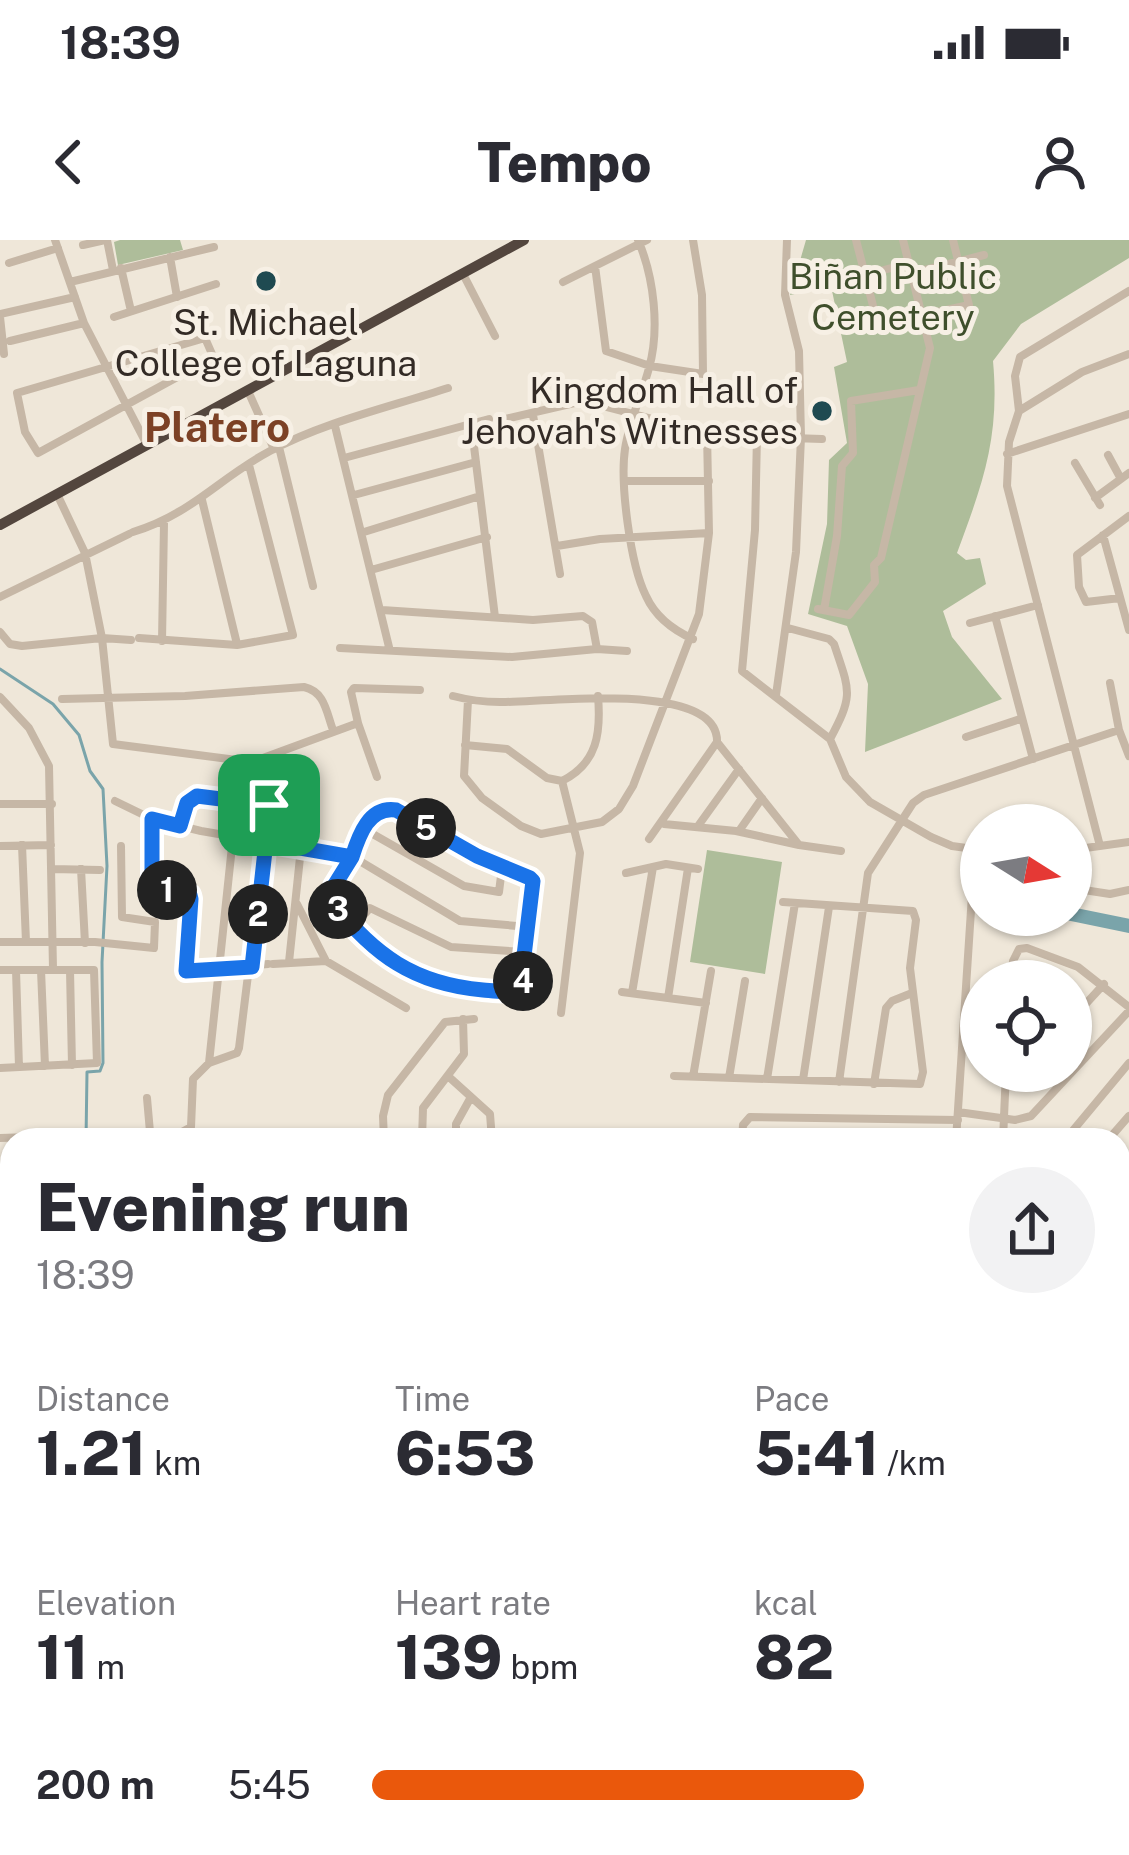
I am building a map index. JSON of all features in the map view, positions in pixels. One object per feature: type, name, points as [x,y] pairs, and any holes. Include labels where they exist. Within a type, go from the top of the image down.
[{"type":"highway","points":[[0,525],[463,274],[506,244],[524,240]]},
{"type":"street","points":[[82,245],[106,240],[131,311]]},
{"type":"street","points":[[182,240],[186,254]]},
{"type":"street","points":[[595,266],[606,351],[650,366],[703,374],[702,295],[693,240]]},
{"type":"street","points":[[776,695],[788,628],[801,437],[800,351],[785,295],[788,240]]},
{"type":"street","points":[[856,240],[878,325],[969,305],[952,240]]},
{"type":"street","points":[[903,240],[930,348],[881,558],[874,566],[875,583],[849,615],[821,609],[837,536],[842,466],[853,453],[851,401],[919,390]]},
{"type":"street","points":[[563,282],[642,241],[652,300],[650,366],[624,457],[631,537],[646,596],[670,626],[693,639]]},
{"type":"street","points":[[9,263],[57,244],[85,323],[146,443]]},
{"type":"street","points":[[69,282],[214,247]]},
{"type":"street","points":[[865,275],[984,255]]},
{"type":"street","points":[[170,257],[177,297]]},
{"type":"street","points":[[463,274],[495,336]]},
{"type":"street","points":[[114,317],[216,284]]},
{"type":"street","points":[[1100,846],[1007,486],[1007,454],[1019,411],[1015,376],[1020,357],[1129,291]]},
{"type":"street","points":[[4,355],[0,315],[75,297]]},
{"type":"street","points":[[10,341],[85,323]]},
{"type":"street","points":[[205,338],[212,354],[205,362],[125,406],[38,453],[30,444],[16,393],[205,338]]},
{"type":"street","points":[[1019,411],[1082,372],[1129,354]]},
{"type":"street","points":[[0,597],[131,533],[164,523],[277,448],[448,388]]},
{"type":"street","points":[[248,391],[277,448],[313,586]]},
{"type":"street","points":[[502,420],[588,401],[707,433],[722,431]]},
{"type":"street","points":[[1007,454],[1129,414]]},
{"type":"street","points":[[533,415],[560,574]]},
{"type":"street","points":[[344,458],[489,419]]},
{"type":"street","points":[[471,422],[495,617]]},
{"type":"street","points":[[335,426],[389,647]]},
{"type":"street","points":[[468,700],[464,776],[482,798],[541,834],[602,822],[619,809],[633,786],[693,639],[705,585],[709,533],[707,433]]},
{"type":"street","points":[[757,435],[755,530],[740,667],[830,739],[846,777],[870,802],[901,823],[960,847]]},
{"type":"street","points":[[735,436],[822,440]]},
{"type":"street","points":[[1076,463],[1098,501],[1125,476],[1108,454]]},
{"type":"street","points":[[354,495],[476,462]]},
{"type":"street","points":[[0,632],[10,644],[22,646],[102,638],[237,645],[293,635],[249,465]]},
{"type":"street","points":[[626,481],[709,481]]},
{"type":"street","points":[[56,493],[85,554],[102,638],[113,744],[252,762],[358,723]]},
{"type":"street","points":[[364,532],[480,496]]},
{"type":"street","points":[[202,500],[237,645]]},
{"type":"street","points":[[1120,598],[1086,602],[1079,587],[1077,555],[1129,516]]},
{"type":"street","points":[[162,641],[164,523]]},
{"type":"street","points":[[557,546],[595,539],[709,533]]},
{"type":"street","points":[[1102,536],[1129,630]]},
{"type":"street","points":[[371,570],[487,537]]},
{"type":"street","points":[[970,623],[1038,605]]},
{"type":"street","points":[[382,610],[589,617],[597,649]]},
{"type":"street","points":[[995,616],[1033,758]]},
{"type":"street","points":[[788,628],[835,644],[849,689],[848,705],[830,739]]},
{"type":"street","points":[[340,648],[512,657],[627,651]]},
{"type":"street","points":[[1110,682],[1129,756]]},
{"type":"street","points":[[62,700],[304,687],[317,690],[333,730]]},
{"type":"street","points":[[377,777],[351,692],[354,688],[420,690]]},
{"type":"street","points":[[453,696],[508,702],[598,696],[664,703],[713,722],[717,742],[650,839]]},
{"type":"street","points":[[465,745],[507,749],[547,778],[562,781],[586,764],[596,748],[598,696]]},
{"type":"street","points":[[0,697],[16,711],[49,766],[53,969]]},
{"type":"street","points":[[966,737],[1020,719]]},
{"type":"street","points":[[839,1082],[868,873],[913,803],[924,795],[1119,730]]},
{"type":"street","points":[[717,742],[799,845]]},
{"type":"street","points":[[189,1128],[190,1088],[198,1071],[237,1053],[252,967],[269,805],[252,762]]},
{"type":"street","points":[[698,826],[739,769]]},
{"type":"street","points":[[561,1013],[579,868],[562,781]]},
{"type":"street","points":[[180,826],[187,803],[197,796],[269,805]]},
{"type":"street","points":[[739,832],[762,798]]},
{"type":"street","points":[[115,801],[180,826],[352,857],[460,921],[529,927]]},
{"type":"street","points":[[0,804],[52,804]]},
{"type":"street","points":[[396,810],[533,881],[523,983],[515,992],[434,984],[379,951],[352,928],[331,896],[352,857],[378,811],[396,810]]},
{"type":"street","points":[[152,819],[152,884],[191,899],[185,969],[189,972],[326,961],[406,1008]]},
{"type":"street","points":[[662,824],[841,851]]},
{"type":"street","points":[[364,829],[442,875],[483,891],[502,889],[502,868]]},
{"type":"street","points":[[209,1063],[233,837]]},
{"type":"street","points":[[1092,847],[1129,842]]},
{"type":"street","points":[[22,845],[26,942]]},
{"type":"street","points":[[0,846],[51,845]]},
{"type":"street","points":[[0,943],[154,948],[157,926],[122,917],[121,846]]},
{"type":"street","points":[[289,962],[301,848]]},
{"type":"street","points":[[653,866],[627,992],[706,1003]]},
{"type":"street","points":[[626,873],[653,866],[693,868],[668,998]]},
{"type":"street","points":[[52,869],[100,869]]},
{"type":"street","points":[[81,869],[90,943]]},
{"type":"street","points":[[1092,891],[1129,890]]},
{"type":"street","points":[[296,900],[326,961]]},
{"type":"street","points":[[674,1076],[920,1084],[912,993],[913,911],[783,902]]},
{"type":"street","points":[[767,1079],[795,903]]},
{"type":"street","points":[[802,1081],[830,907]]},
{"type":"street","points":[[352,928],[370,908],[452,947],[523,952]]},
{"type":"street","points":[[957,1128],[971,936]]},
{"type":"street","points":[[1013,960],[1019,949],[1027,948],[1059,960]]},
{"type":"street","points":[[0,970],[94,970],[97,1063],[0,1068]]},
{"type":"street","points":[[16,970],[19,1067]]},
{"type":"street","points":[[41,970],[45,1066]]},
{"type":"street","points":[[70,970],[72,1065]]},
{"type":"street","points":[[693,1077],[711,971]]},
{"type":"street","points":[[742,1128],[750,1117],[1015,1120],[1031,1116],[1129,1009],[1092,976]]},
{"type":"street","points":[[729,1078],[745,981]]},
{"type":"street","points":[[1092,997],[1104,984]]},
{"type":"street","points":[[874,1084],[886,1008],[892,1000],[912,993]]},
{"type":"street","points":[[384,1128],[388,1095],[445,1022],[468,1019],[464,1054],[423,1108],[422,1128]]},
{"type":"street","points":[[1075,1128],[1129,1063]]},
{"type":"street","points":[[448,1077],[490,1114],[491,1128]]},
{"type":"street","points":[[1004,1128],[1006,1092]]},
{"type":"street","points":[[456,1128],[471,1097]]},
{"type":"street","points":[[147,1098],[150,1128]]},
{"type":"green space","points":[[180,240],[183,250],[118,265],[114,242]]},
{"type":"green space","name":"Biñan Public Cemetery","points":[[806,240],[1129,240],[1129,258],[1021,324],[993,361],[992,437],[957,553],[966,560],[980,558],[986,584],[943,611],[952,637],[1002,699],[865,752],[868,684],[847,626],[808,614],[827,524],[829,460],[847,443],[834,367],[847,362],[831,286],[790,295]]},
{"type":"green space","points":[[707,850],[782,862],[765,974],[690,962]]},
{"type":"waterway","points":[[0,669],[53,704],[79,735],[90,771],[103,789],[107,866],[103,1063],[100,1071],[87,1072],[86,1128]]},
{"type":"waterway","points":[[1092,918],[1129,926]]},
{"type":"place","name":"St. Michael College of Laguna","points":[[266,281]]},
{"type":"place","name":"Kingdom Hall of Jehovah's Witnesses","points":[[822,411]]},
{"type":"district","name":"Platero","points":[[217,426]]},
{"type":"route","points":[[269,805],[197,796],[187,803],[180,826],[152,819],[152,884],[191,899],[186,971],[252,967],[266,842],[352,857],[334,886],[332,902],[359,937],[434,984],[520,989],[530,878],[386,808],[362,832],[352,857],[301,848],[266,842],[269,805]]}]
